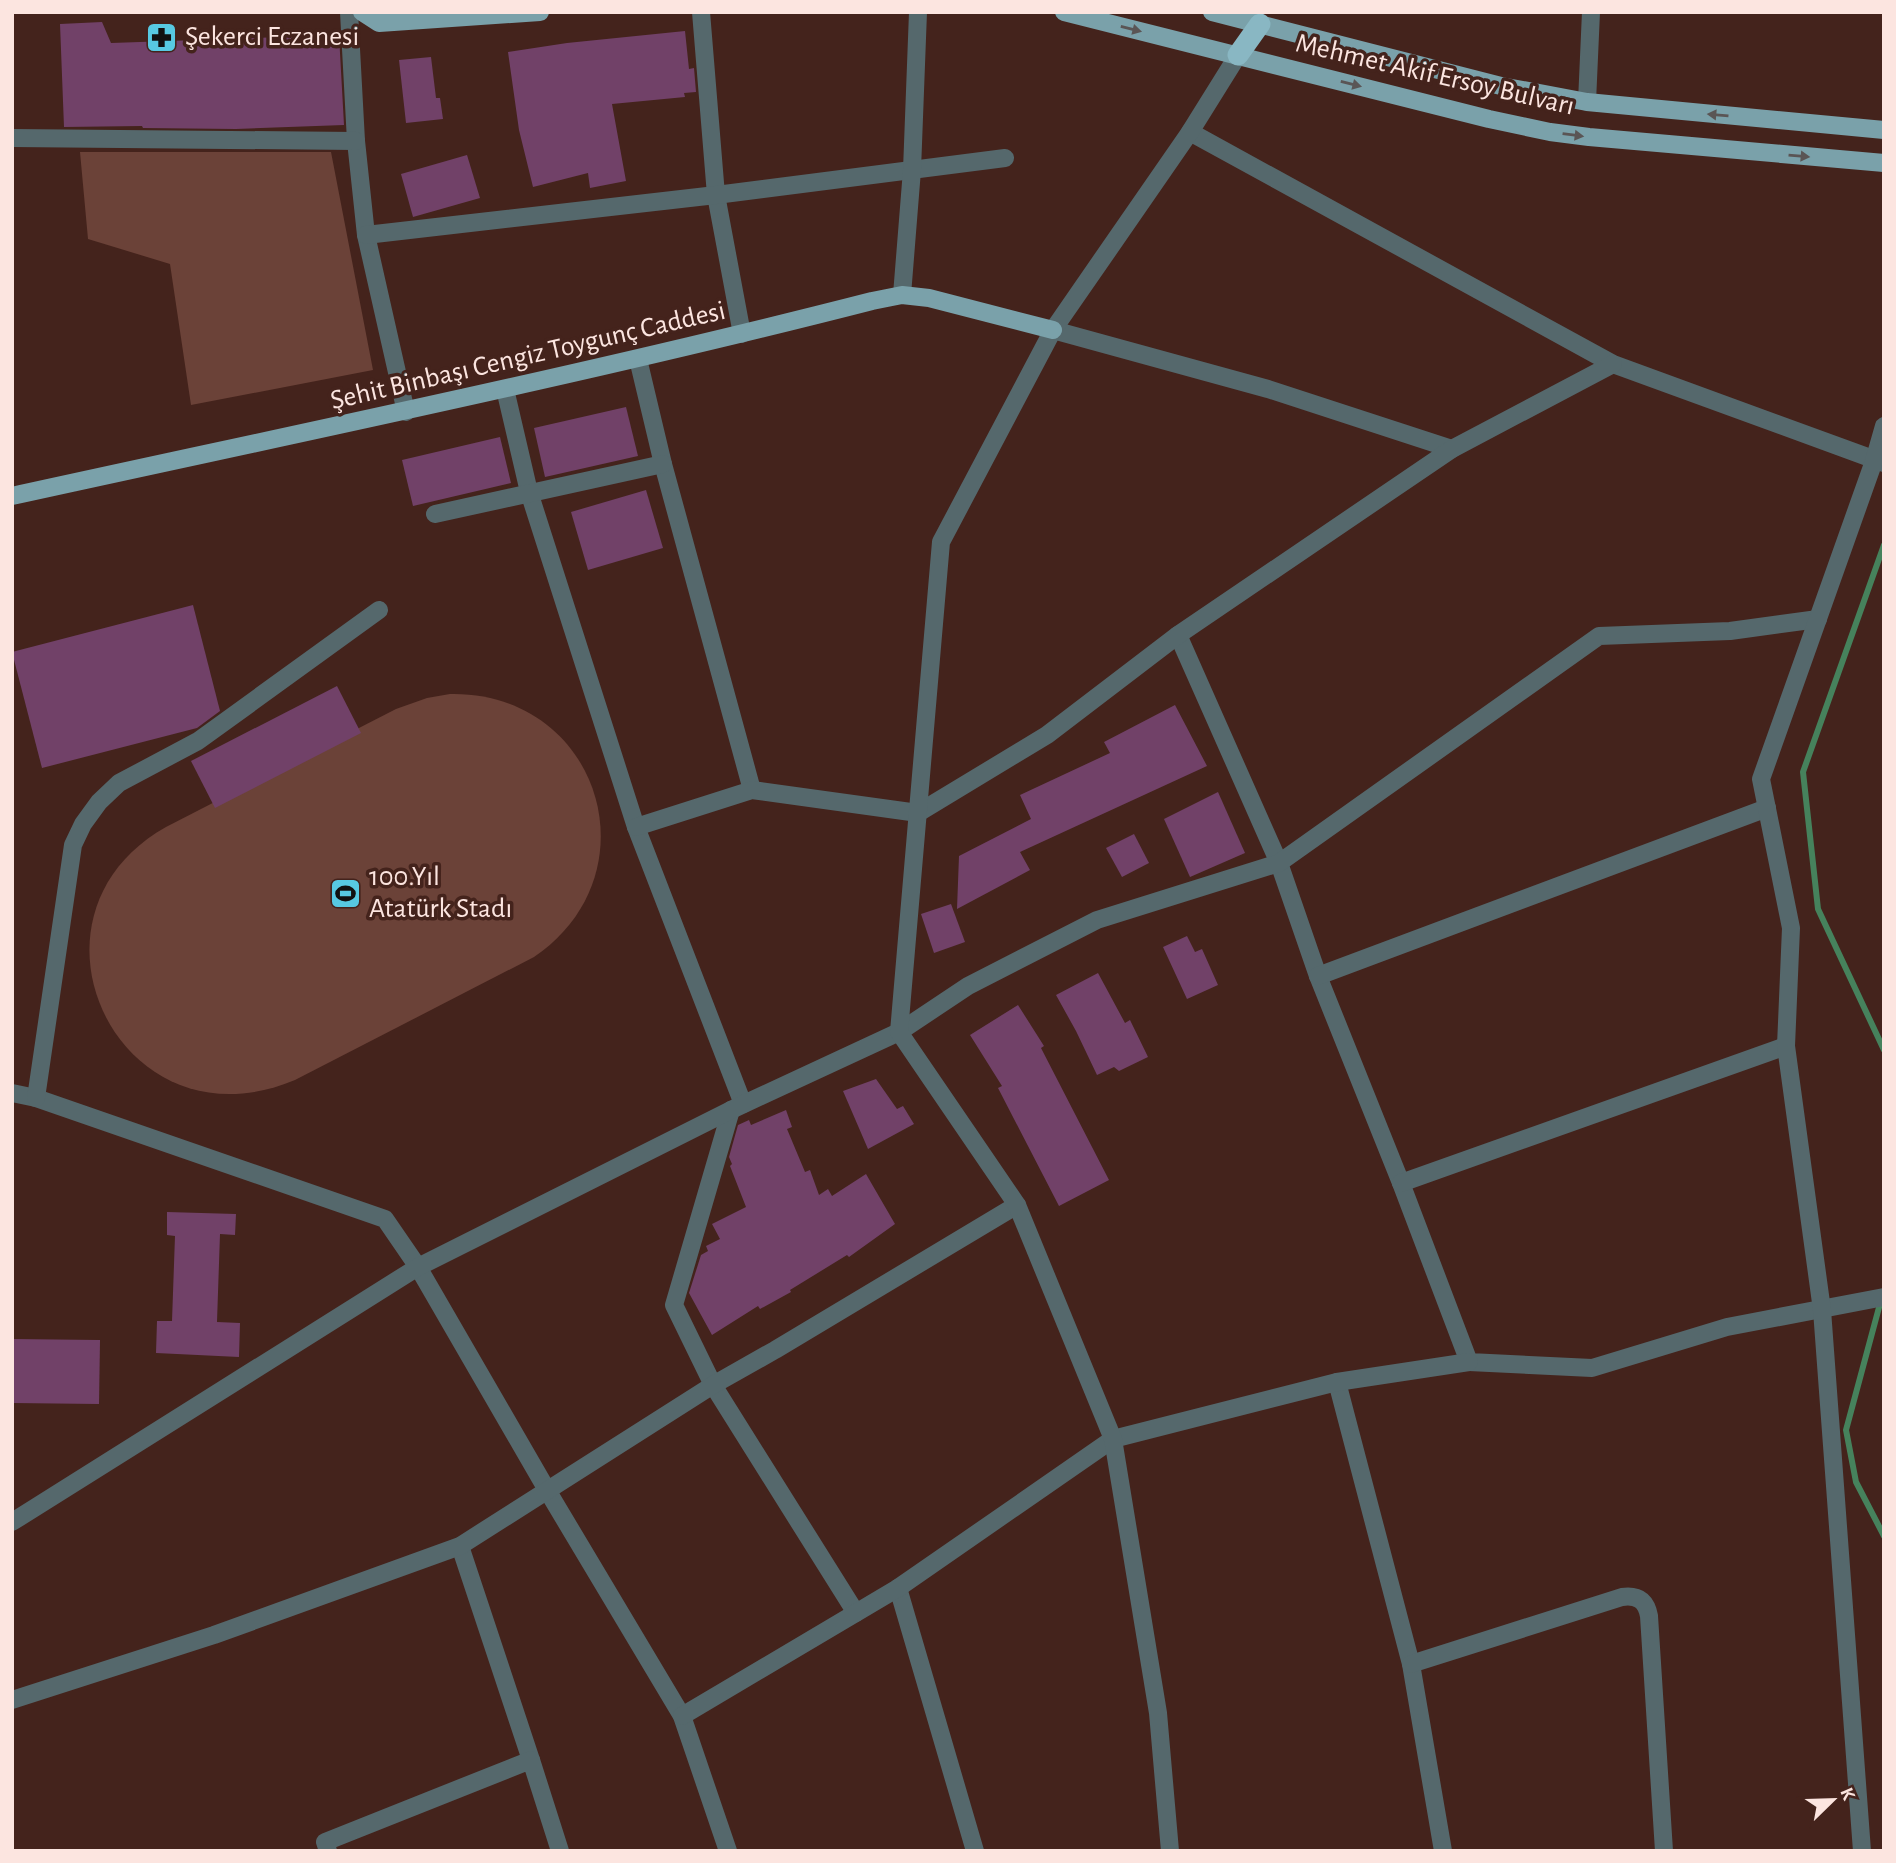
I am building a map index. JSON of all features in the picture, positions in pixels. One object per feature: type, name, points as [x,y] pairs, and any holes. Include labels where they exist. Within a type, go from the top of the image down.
[{"type":"highway","points":[[1238,55],[1262,18]]},
{"type":"main road","points":[[362,12],[379,23],[540,12]]},
{"type":"main road","name":"Mehmet Akif Ersoy Bulvarı","points":[[1065,12],[1489,120],[1550,132],[1884,163]]},
{"type":"main road","name":"Mehmet Akif Ersoy Bulvarı","points":[[1212,12],[1262,18],[1501,86],[1587,102],[1884,130]]},
{"type":"main road","name":"Şehit Binbaşı Cengiz Toygunç Caddesi","points":[[12,496],[405,412],[902,295],[929,298],[1053,330]]},
{"type":"street","points":[[349,12],[356,141],[366,234],[405,412]]},
{"type":"street","points":[[701,12],[716,195],[742,334]]},
{"type":"street","points":[[902,295],[912,170],[918,12]]},
{"type":"street","points":[[1587,102],[1594,14]]},
{"type":"street","points":[[1170,1851],[1158,1713],[1113,1439],[1017,1205],[899,1032],[941,542],[1053,330],[1190,132],[1238,55]]},
{"type":"street","points":[[1190,132],[1613,364],[1879,462]]},
{"type":"street","points":[[12,138],[356,141]]},
{"type":"street","points":[[366,234],[716,195],[1005,158]]},
{"type":"street","points":[[1053,330],[1268,389],[1452,449]]},
{"type":"street","points":[[638,359],[663,464],[752,790]]},
{"type":"street","points":[[636,827],[752,790],[918,813],[1046,735],[1178,635],[1452,449],[1613,364]]},
{"type":"street","points":[[505,389],[529,492],[636,827],[737,1107],[674,1305],[713,1385],[856,1613]]},
{"type":"street","points":[[1862,1851],[1822,1310],[1786,1046],[1791,928],[1760,779],[1879,462],[1884,426]]},
{"type":"street","points":[[435,514],[663,464]]},
{"type":"street","points":[[36,1098],[73,845],[83,824],[99,802],[119,783],[198,741],[379,610]]},
{"type":"street","points":[[12,1522],[418,1267],[737,1107],[899,1032],[968,986],[1097,920],[1279,863],[1599,636],[1730,631],[1818,620]]},
{"type":"street","points":[[1178,635],[1279,863],[1318,976],[1469,1362]]},
{"type":"street","points":[[1318,976],[1767,808]]},
{"type":"street","points":[[1401,1183],[1786,1046]]},
{"type":"street","points":[[12,1093],[36,1098],[385,1219],[418,1267],[682,1716],[728,1851]]},
{"type":"street","points":[[12,1700],[214,1635],[460,1546],[713,1385],[1017,1205]]},
{"type":"street","points":[[682,1716],[898,1588],[1113,1439],[1337,1382],[1469,1362],[1592,1368],[1727,1327],[1884,1297]]},
{"type":"street","points":[[1337,1382],[1411,1664],[1443,1851]]},
{"type":"street","points":[[460,1546],[559,1851]]},
{"type":"street","points":[[898,1588],[975,1851]]},
{"type":"street","points":[[1411,1664],[1622,1597],[1631,1596],[1643,1601],[1649,1616],[1664,1851]]},
{"type":"street","points":[[328,1851],[325,1842],[531,1760]]},
{"type":"shaded area","points":[[80,152],[331,152],[373,370],[191,405],[170,264],[88,239]]},
{"type":"shaded area","name":"100.Yıl Atatürk Stadı","points":[[450,694],[501,701],[543,722],[574,754],[594,793],[601,836],[594,880],[572,921],[534,957],[295,1080],[233,1094],[179,1084],[135,1056],[105,1015],[90,966],[94,915],[118,867],[166,827],[396,709],[427,698]]},
{"type":"building","points":[[102,22],[111,43],[339,35],[344,125],[236,129],[64,127],[60,24]]},
{"type":"building","points":[[685,31],[689,69],[694,68],[696,92],[684,93],[685,97],[612,104],[626,181],[590,188],[588,173],[533,187],[519,130],[508,52]]},
{"type":"building","points":[[431,57],[436,98],[440,98],[443,119],[406,123],[399,60]]},
{"type":"building","points":[[467,155],[480,198],[413,217],[401,174]]},
{"type":"building","points":[[626,407],[638,456],[545,477],[534,428]]},
{"type":"building","points":[[500,437],[511,483],[413,506],[402,460]]},
{"type":"building","points":[[646,490],[663,548],[588,570],[571,512]]},
{"type":"building","points":[[193,605],[220,711],[197,728],[42,768],[12,652]]},
{"type":"building","points":[[337,686],[361,733],[215,808],[191,761]]},
{"type":"building","points":[[1175,705],[1207,766],[1020,852],[1030,870],[957,909],[959,856],[1031,819],[1020,795],[1110,753],[1104,742]]},
{"type":"building","points":[[1218,792],[1245,853],[1190,877],[1164,819]]},
{"type":"building","points":[[1134,834],[1149,863],[1122,877],[1106,848]]},
{"type":"building","points":[[951,904],[965,942],[934,953],[921,914]]},
{"type":"building","points":[[1187,936],[1195,952],[1202,949],[1218,985],[1187,999],[1163,947]]},
{"type":"building","points":[[1098,973],[1125,1023],[1130,1020],[1148,1057],[1119,1071],[1114,1067],[1097,1075],[1056,995]]},
{"type":"building","points":[[1018,1005],[1044,1046],[1041,1048],[1109,1180],[1059,1206],[998,1088],[1002,1086],[970,1035]]},
{"type":"building","points":[[876,1079],[897,1109],[903,1106],[914,1124],[868,1149],[843,1091]]},
{"type":"building","points":[[786,1110],[792,1127],[787,1129],[805,1172],[810,1170],[819,1195],[828,1189],[832,1196],[866,1174],[895,1224],[849,1257],[847,1255],[790,1290],[791,1292],[760,1309],[758,1306],[712,1335],[689,1293],[701,1255],[708,1251],[706,1246],[720,1239],[712,1224],[746,1207],[729,1157],[738,1125],[749,1120],[751,1125]]},
{"type":"building","points":[[167,1212],[236,1214],[235,1235],[220,1234],[217,1322],[240,1323],[239,1357],[156,1353],[157,1321],[172,1321],[175,1236],[167,1235]]},
{"type":"building","points":[[12,1339],[100,1340],[99,1404],[12,1403]]},
{"type":"waterway","points":[[1884,545],[1803,772],[1818,909],[1884,1050]]},
{"type":"waterway","points":[[1881,1300],[1846,1430],[1856,1482],[1884,1536]]},
{"type":"place","name":"Şekerci Eczanesi","points":[[162,37]]},
{"type":"place","name":"100.Yıl Atatürk Stadı","points":[[346,893]]}]
